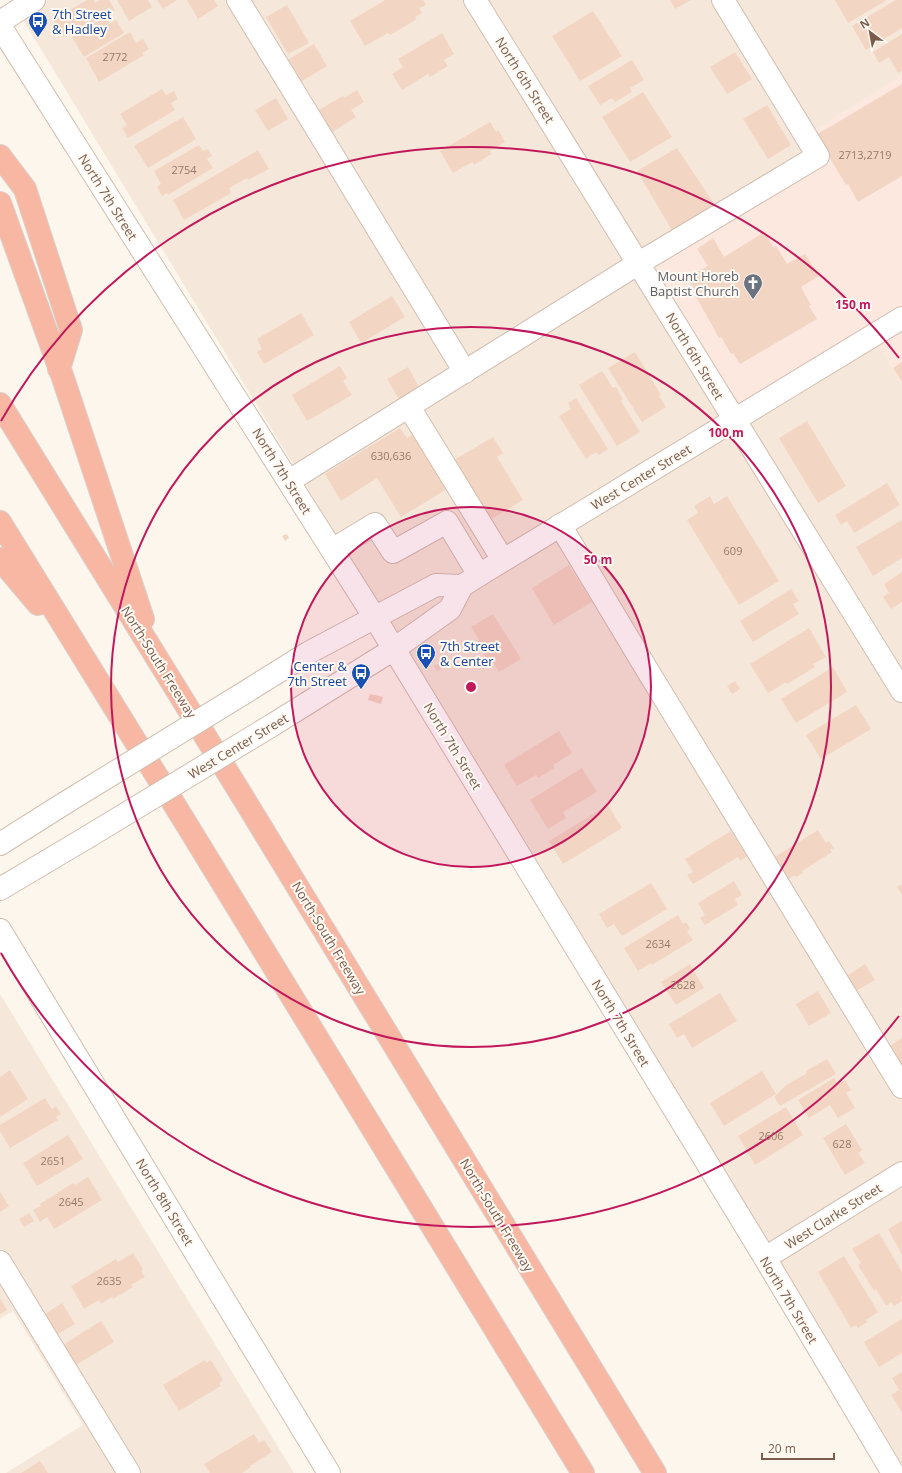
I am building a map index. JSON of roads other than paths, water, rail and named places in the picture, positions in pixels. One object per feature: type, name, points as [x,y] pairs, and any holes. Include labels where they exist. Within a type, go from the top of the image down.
[{"type":"highway","points":[[0,156],[25,189],[71,330],[59,369]]},
{"type":"highway","points":[[0,203],[59,369],[154,655]]},
{"type":"highway","name":"North-South Freeway","points":[[0,404],[655,1473]]},
{"type":"highway","points":[[0,522],[584,1473]]},
{"type":"highway","points":[[0,559],[88,664]]},
{"type":"street","points":[[0,22],[34,0]]},
{"type":"street","points":[[238,0],[465,372]]},
{"type":"street","name":"North 6th Street","points":[[475,0],[639,263],[734,420],[902,691]]},
{"type":"street","points":[[288,481],[639,263],[818,156],[723,0]]},
{"type":"street","name":"North 7th Street","points":[[0,26],[375,618],[765,1258],[893,1473]]},
{"type":"street","name":"West Center Street","points":[[0,889],[274,724],[394,649],[450,609],[471,581],[503,560],[902,318]]},
{"type":"street","points":[[409,407],[503,560]]},
{"type":"street","points":[[0,844],[308,653],[436,585],[471,581],[447,522],[393,552],[375,524],[332,550]]},
{"type":"street","points":[[560,525],[902,1088]]},
{"type":"street","name":"North 8th Street","points":[[0,930],[329,1473]]},
{"type":"street","name":"West Clarke Street","points":[[765,1258],[902,1173]]},
{"type":"street","points":[[0,1262],[129,1473]]},
{"type":"place","name":"7th Street & Hadley","points":[[38,38]]},
{"type":"place","name":"Mount Horeb Baptist Church","points":[[753,300]]},
{"type":"place","name":"7th Street & Center","points":[[426,670]]},
{"type":"place","name":"Center & 7th Street","points":[[361,690]]}]
